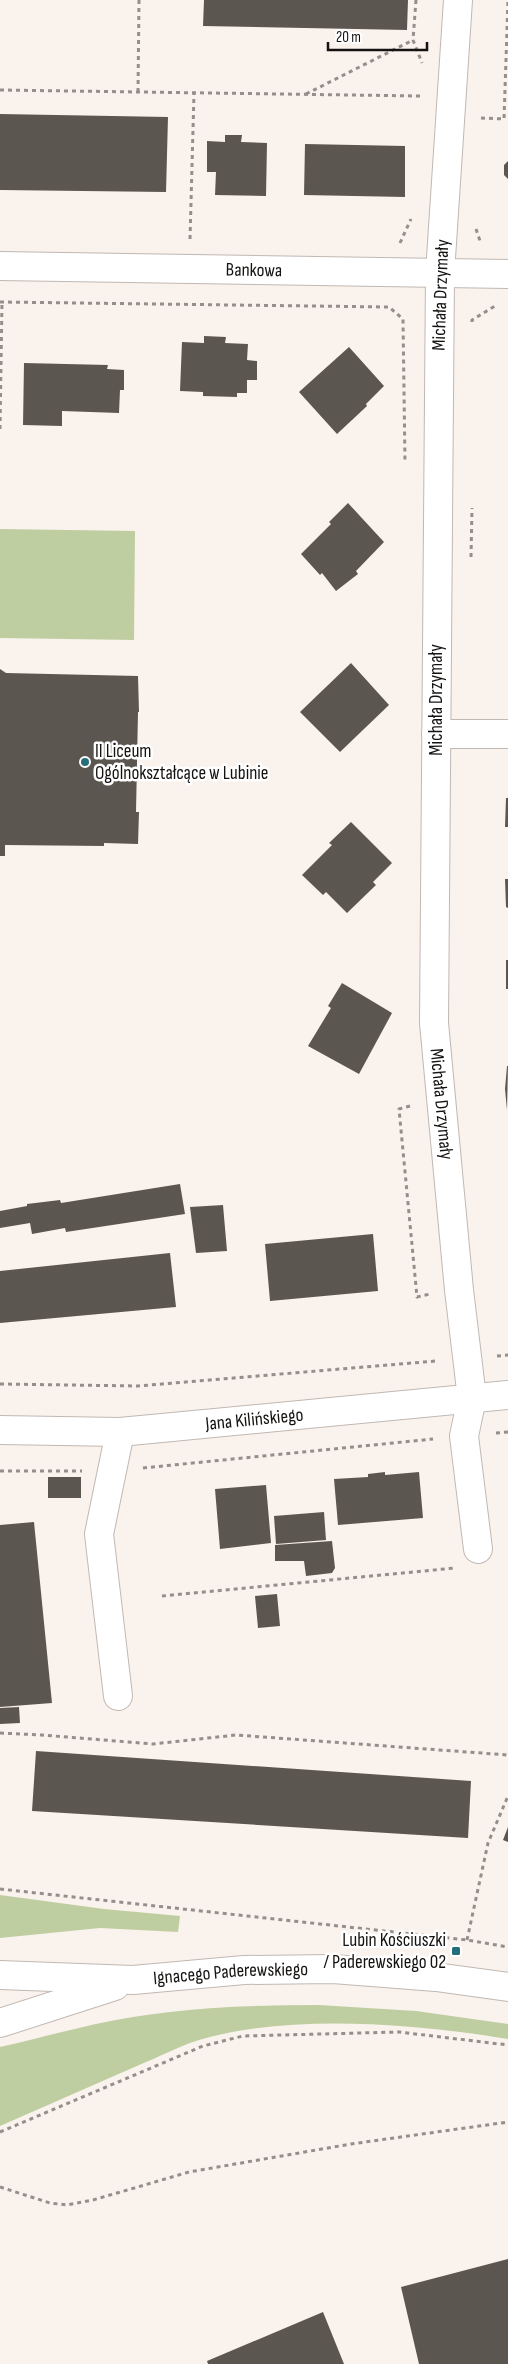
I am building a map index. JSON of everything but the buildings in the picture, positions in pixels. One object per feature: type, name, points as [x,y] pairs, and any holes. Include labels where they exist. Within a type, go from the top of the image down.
[{"type":"street","name":"Michała Drzymały","points":[[458,0],[440,273],[434,1023],[472,1398],[464,1436],[478,1549]]},
{"type":"street","name":"Bankowa","points":[[0,266],[508,274]]},
{"type":"street","points":[[436,734],[508,734]]},
{"type":"street","name":"Jana Kilińskiego","points":[[0,1430],[120,1432],[508,1395]]},
{"type":"street","points":[[118,1696],[99,1534],[120,1432]]},
{"type":"street","name":"Ignacego Paderewskiego","points":[[0,1975],[133,1980],[244,1970],[333,1969],[436,1977],[508,1987]]},
{"type":"street","name":"Ignacego Paderewskiego","points":[[0,2023],[133,1980]]},
{"type":"path","points":[[138,92],[139,0]]},
{"type":"path","points":[[416,0],[413,40],[422,63],[421,71]]},
{"type":"path","points":[[481,127],[481,118],[504,119],[508,0]]},
{"type":"path","points":[[305,94],[413,40]]},
{"type":"path","points":[[419,106],[420,88]]},
{"type":"path","points":[[0,90],[420,96]]},
{"type":"path","points":[[190,240],[194,93]]},
{"type":"path","points":[[396,251],[410,221],[411,212]]},
{"type":"path","points":[[474,224],[480,243],[487,248]]},
{"type":"path","points":[[0,429],[1,301],[389,307],[403,319],[405,464]]},
{"type":"path","points":[[472,330],[472,320],[498,305]]},
{"type":"path","points":[[471,557],[472,508]]},
{"type":"path","points":[[0,1384],[138,1386],[508,1355]]},
{"type":"path","points":[[0,1471],[112,1472],[508,1432]]},
{"type":"path","points":[[162,1596],[458,1568]]},
{"type":"path","points":[[0,1734],[42,1734],[153,1744],[236,1735],[508,1755]]},
{"type":"path","points":[[466,1940],[488,1843],[508,1796]]},
{"type":"path","points":[[0,1889],[466,1940],[508,1947]]},
{"type":"path","points":[[0,2132],[203,2046],[243,2036],[399,2032],[508,2045]]},
{"type":"path","points":[[0,2187],[50,2204],[67,2205],[93,2200],[189,2172],[350,2144],[508,2122]]},
{"type":"green space","points":[[0,529],[135,531],[134,640],[0,638]]},
{"type":"green space","points":[[0,1895],[104,1909],[180,1916],[178,1932],[100,1928],[0,1938]]},
{"type":"green space","points":[[319,2005],[416,2011],[508,2024],[508,2039],[435,2029],[356,2024],[278,2026],[241,2031],[198,2040],[0,2126],[0,2047],[133,2017],[226,2007]]},
{"type":"place","name":"II Liceum Ogólnokształcące w Lubinie","points":[[85,762]]},
{"type":"place","name":"Lubin Kościuszki / Paderewskiego 02","points":[[456,1951]]}]
